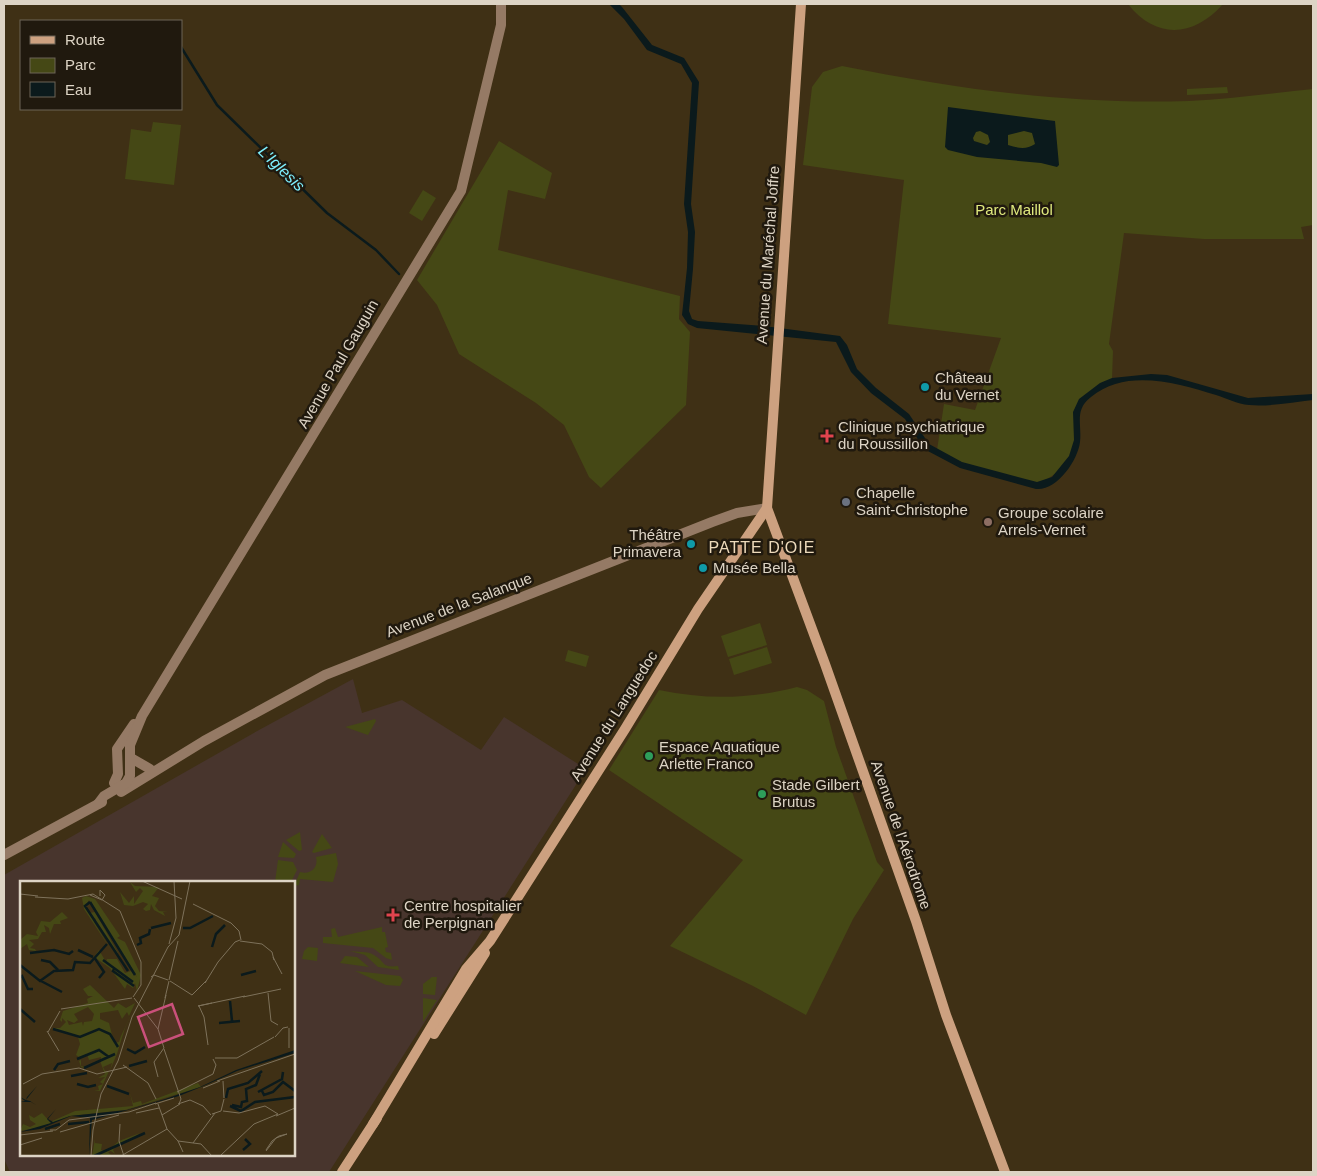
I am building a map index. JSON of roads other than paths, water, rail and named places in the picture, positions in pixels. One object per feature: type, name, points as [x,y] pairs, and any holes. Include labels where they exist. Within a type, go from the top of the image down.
[{"type":"main road","name":"Avenue du Maréchal Joffre","points":[[766,508],[800,4]]},
{"type":"main road","name":"Avenue du Languedoc","points":[[342,1172],[452,1006],[482,959],[490,941],[698,609],[766,508]]},
{"type":"main road","name":"Avenue de l'Aérodrome","points":[[766,508],[838,699],[916,921],[946,1015],[1004,1172]]},
{"type":"street","name":"Avenue Paul Gauguin","points":[[130,776],[130,745],[142,716],[461,191],[501,25],[501,4]]},
{"type":"street","name":"Avenue de la Salanque","points":[[4,855],[98,804],[175,758],[325,674],[712,522],[737,513],[766,508]]},
{"type":"street","name":"Avenue Paul Gauguin","points":[[114,783],[118,774],[117,749],[126,734],[142,716]]},
{"type":"street","points":[[131,758],[150,768]]},
{"type":"street","name":"Avenue de la Salanque","points":[[59,824],[114,783],[175,758]]},
{"type":"street","points":[[98,804],[104,796],[126,783],[130,776]]},
{"type":"water","points":[[609,4],[619,4],[652,45],[684,58],[699,82],[691,204],[695,232],[689,311],[692,319],[840,336],[847,345],[857,369],[876,388],[909,414],[929,444],[962,462],[1037,482],[1052,477],[1069,456],[1074,440],[1073,412],[1079,399],[1100,383],[1112,378],[1151,374],[1167,375],[1248,398],[1313,394],[1313,400],[1273,405],[1249,405],[1201,390],[1169,383],[1136,380],[1120,383],[1105,388],[1091,397],[1082,407],[1080,442],[1071,465],[1059,480],[1044,488],[1036,489],[960,468],[924,449],[905,419],[871,393],[851,372],[836,342],[697,328],[688,324],[682,315],[687,268],[688,232],[684,204],[692,83],[681,64],[647,50],[624,19]]},
{"type":"water","points":[[948,107],[1055,121],[1059,165],[1057,167],[1041,163],[977,157],[948,150],[945,147]],"holes":[[[980,131],[988,135],[990,142],[987,145],[974,141],[973,138],[976,132]],[[1024,131],[1032,133],[1035,144],[1022,148],[1008,145],[1008,135]]]},
{"type":"waterway","name":"L'Iglesis","points":[[182,49],[217,105],[327,213],[376,250],[399,274]]},
{"type":"place","name":"Château du Vernet","points":[[925,387]]},
{"type":"place","name":"Clinique psychiatrique du Roussillon","points":[[827,436]]},
{"type":"place","name":"Chapelle Saint-Christophe","points":[[846,502]]},
{"type":"place","name":"Groupe scolaire Arrels-Vernet","points":[[988,522]]},
{"type":"place","name":"Théâtre Primavera","points":[[691,544]]},
{"type":"place","name":"Musée Bella","points":[[703,568]]},
{"type":"place","name":"Espace Aquatique Arlette Franco","points":[[649,756]]},
{"type":"place","name":"Stade Gilbert Brutus","points":[[762,794]]},
{"type":"place","name":"Centre hospitalier de Perpignan","points":[[393,915]]},
{"type":"district","name":"PATTE D'OIE","points":[[762,547]]},
{"type":"park label","name":"Parc Maillol","points":[[1014,210]]}]
